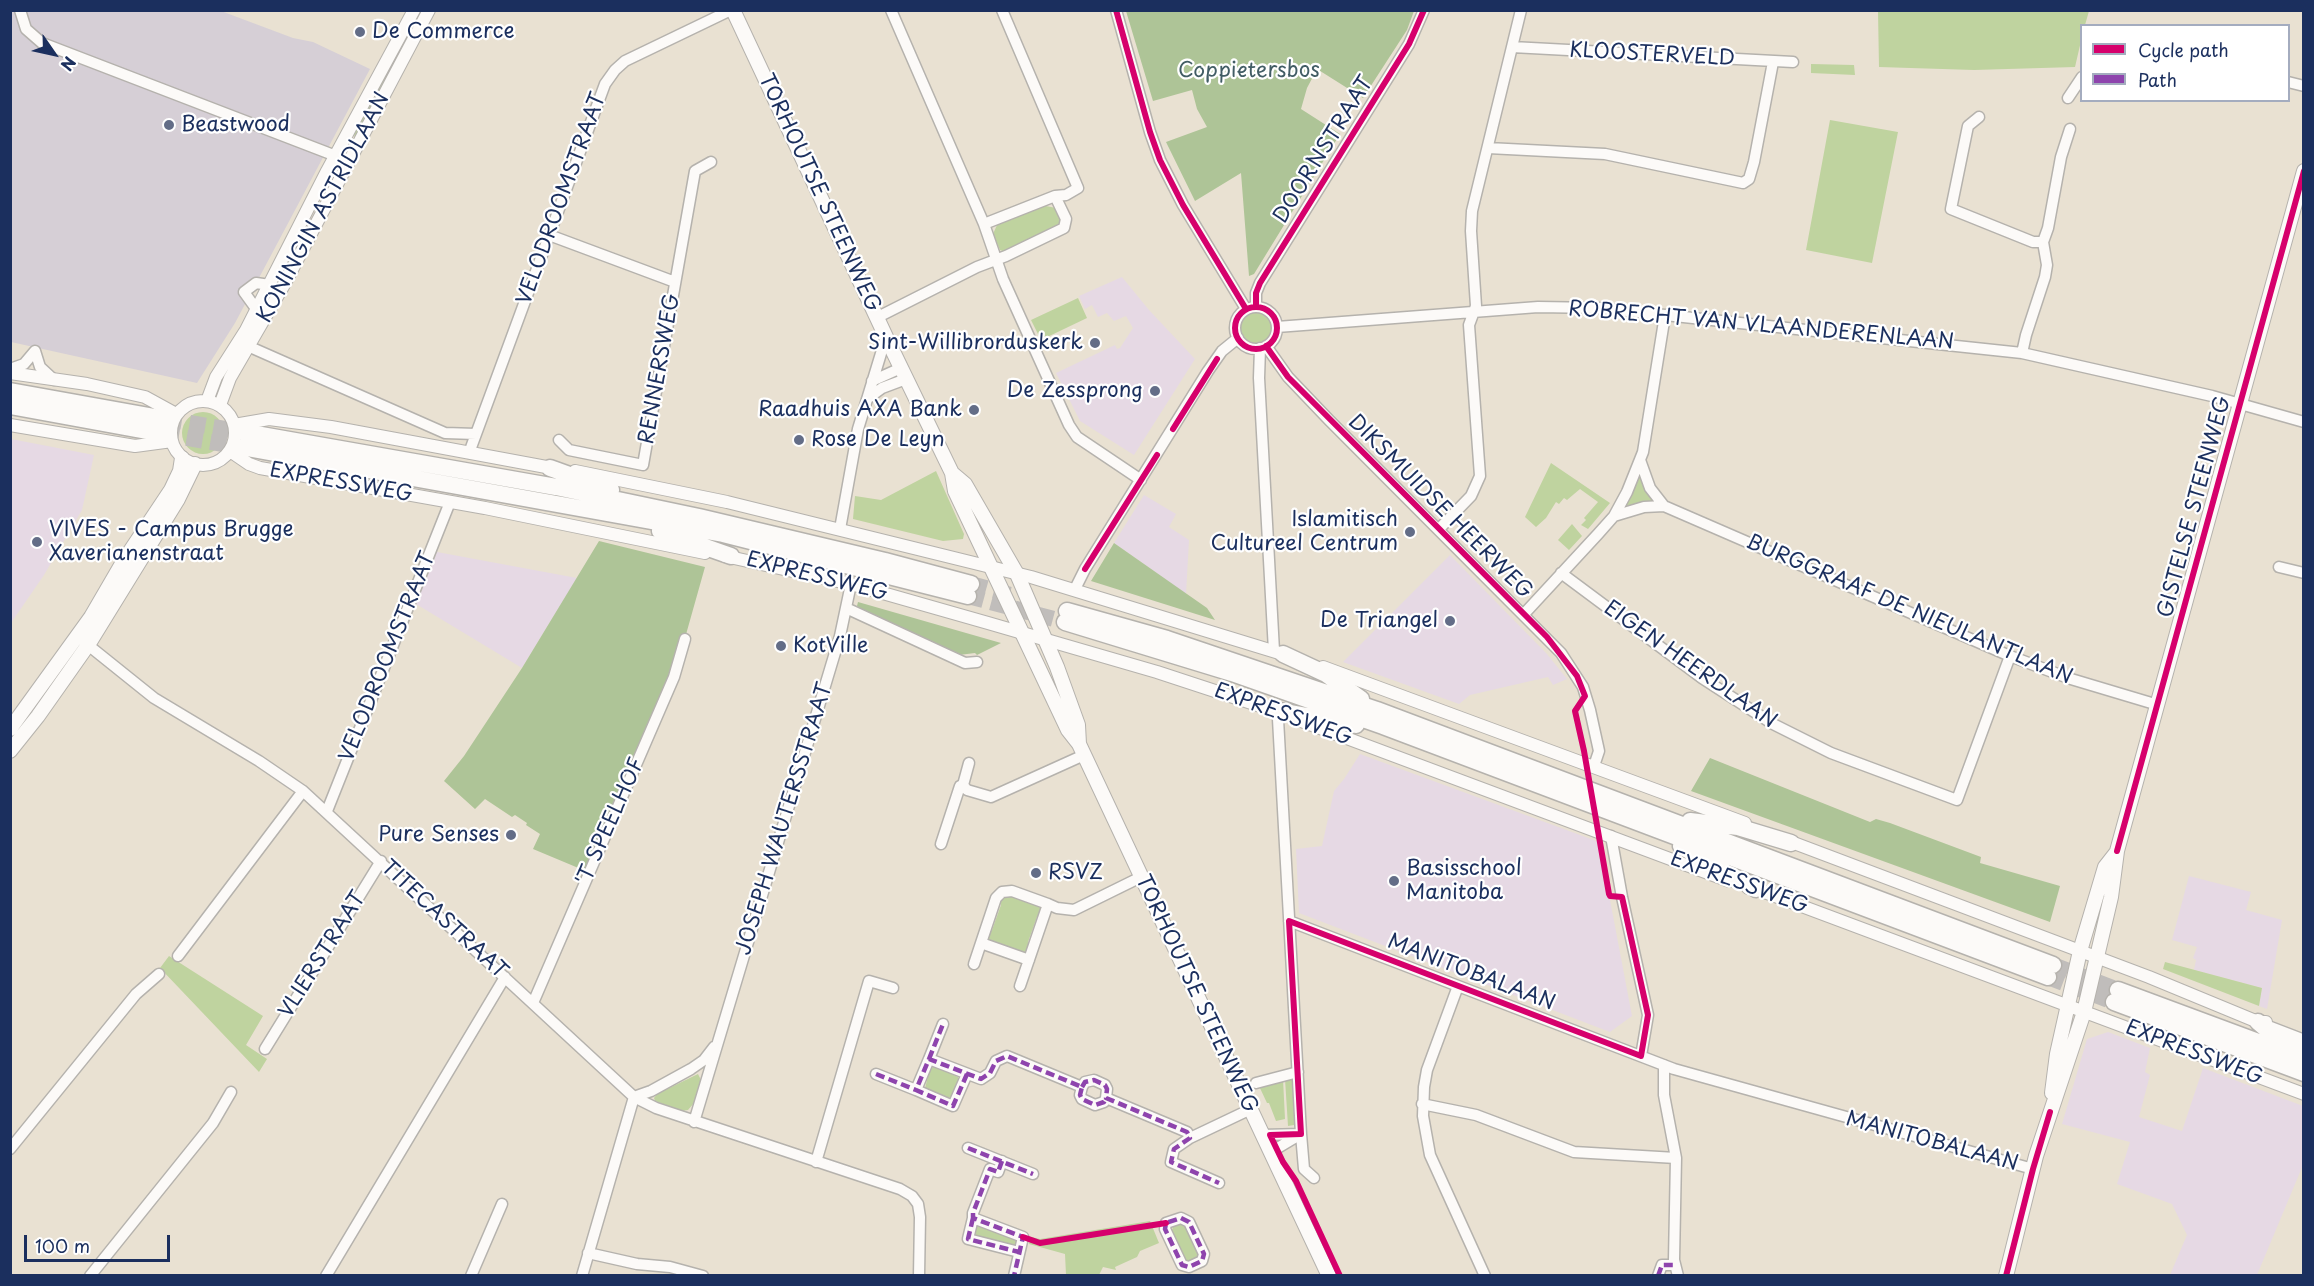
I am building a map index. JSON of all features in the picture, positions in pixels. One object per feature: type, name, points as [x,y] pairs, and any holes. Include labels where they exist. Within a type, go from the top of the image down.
[{"type":"highway","points":[[10,391],[169,427]]},
{"type":"highway","points":[[10,406],[169,427]]},
{"type":"highway","name":"EXPRESSWEG","points":[[237,439],[787,537],[969,590]]},
{"type":"highway","points":[[550,468],[614,491],[650,528],[731,556]]},
{"type":"highway","name":"EXPRESSWEG","points":[[1663,824],[1066,616],[1177,643],[1377,710],[1663,824],[2050,971]]},
{"type":"highway","points":[[1278,652],[1326,674],[1377,710]]},
{"type":"highway","points":[[1280,711],[1363,726],[1383,726]]},
{"type":"highway","points":[[1756,889],[1689,849],[1668,840],[1663,824],[1738,827],[1791,843]]},
{"type":"highway","name":"EXPRESSWEG","points":[[2304,1059],[2116,996],[2304,1073]]},
{"type":"highway","points":[[2258,1022],[2265,1028],[2304,1043]]},
{"type":"main road","name":"TORHOUTSE STEENWEG","points":[[732,10],[952,473],[955,491],[1068,730],[1082,749],[1329,1275]]},
{"type":"main road","name":"GISTELSE STEENWEG","points":[[2050,1112],[2053,1080],[2067,1006],[2111,897],[2117,851],[2304,171]]},
{"type":"main road","points":[[10,729],[83,641],[123,562],[171,490],[180,471],[182,458]]},
{"type":"main road","points":[[10,751],[38,716],[83,641],[178,499],[195,464]]},
{"type":"main road","name":"TORHOUTSE STEENWEG","points":[[952,473],[965,484],[1017,574],[1047,640],[1078,725],[1082,749]]},
{"type":"main road","name":"GISTELSE STEENWEG","points":[[2006,1275],[2033,1169],[2084,1012],[2089,955]]},
{"type":"street","points":[[20,10],[26,29],[42,43],[349,161]]},
{"type":"street","name":"KONINGIN ASTRIDLAAN","points":[[220,405],[230,378],[250,347],[274,289],[337,156],[414,10]]},
{"type":"street","name":"KONINGIN ASTRIDLAAN","points":[[207,401],[216,376],[257,310],[274,289],[349,161],[429,10]]},
{"type":"street","name":"VELODROOMSTRAAT","points":[[469,453],[599,98],[615,70],[636,55],[732,10]]},
{"type":"street","points":[[891,10],[984,224],[995,260],[1072,433],[1141,480]]},
{"type":"street","points":[[984,224],[1055,196],[1066,195],[1078,188],[1002,10]]},
{"type":"street","points":[[1116,10],[1150,132],[1160,160],[1183,205],[1251,308],[1268,311],[1276,321],[1274,339],[1263,347],[1247,347],[1235,332],[1237,319],[1251,308]]},
{"type":"street","name":"DOORNSTRAAT","points":[[1251,308],[1260,283],[1409,44],[1424,10]]},
{"type":"street","points":[[1439,529],[1471,496],[1480,476],[1469,325],[1476,306],[1471,231],[1472,211],[1521,10]]},
{"type":"street","name":"KLOOSTERVELD","points":[[1512,47],[1793,62]]},
{"type":"street","points":[[1488,148],[1605,154],[1743,183],[1749,179],[1754,162],[1773,62]]},
{"type":"street","points":[[2068,98],[2080,80]]},
{"type":"street","points":[[1979,117],[1968,126],[1951,209],[2033,242],[2043,242]]},
{"type":"street","points":[[2022,353],[2045,277],[2047,265],[2043,242],[2048,228],[2061,157],[2070,129]]},
{"type":"street","points":[[675,282],[695,171],[711,162]]},
{"type":"street","points":[[878,317],[977,267],[1064,228],[1066,219],[1055,196]]},
{"type":"street","name":"RENNERSWEG","points":[[549,235],[675,282],[643,465],[569,450],[559,440]]},
{"type":"street","points":[[257,310],[244,292],[256,283],[274,289]]},
{"type":"street","name":"ROBRECHT VAN VLAANDERENLAAN","points":[[1277,327],[1568,306],[1925,341],[2022,353],[2082,365],[2304,422]]},
{"type":"street","points":[[1524,614],[1614,516],[1628,492],[1640,460],[1665,315]]},
{"type":"street","points":[[840,529],[858,429],[886,337]]},
{"type":"street","points":[[1075,590],[1085,569],[1216,359],[1227,346],[1238,338]]},
{"type":"street","points":[[250,347],[444,433],[476,434]]},
{"type":"street","points":[[1263,347],[1259,378],[1278,652]]},
{"type":"street","name":"DIKSMUIDSE HEERWEG","points":[[1263,347],[1288,377],[1561,653],[1583,687],[1599,751],[1594,766]]},
{"type":"street","points":[[10,371],[24,364],[35,351],[40,367],[55,381]]},
{"type":"street","points":[[10,371],[145,397],[169,427],[182,458],[195,464],[214,463],[222,459],[237,439],[269,419],[372,434],[550,468],[577,471],[727,502],[1075,590],[1318,665],[1594,766],[2258,1022],[2268,1022],[2304,1036]]},
{"type":"street","points":[[872,381],[904,373]]},
{"type":"street","points":[[866,399],[904,373]]},
{"type":"street","points":[[10,425],[135,446],[169,427],[188,404],[207,401],[220,405],[229,414],[237,439]]},
{"type":"street","name":"EXPRESSWEG","points":[[237,439],[261,468],[450,502],[717,556],[731,556],[852,585],[1022,632],[1280,711],[1748,889],[1756,889],[2304,1094]]},
{"type":"street","points":[[1640,460],[1650,488],[1664,506]]},
{"type":"street","name":"VELODROOMSTRAAT","points":[[327,811],[450,502]]},
{"type":"street","points":[[1614,516],[1644,507],[1664,506]]},
{"type":"street","name":"BURGGRAAF DE NIEULANTLAAN","points":[[1664,506],[2010,656],[2071,679],[2158,705]]},
{"type":"street","points":[[2279,567],[2304,573]]},
{"type":"street","name":"EIGEN HEERDLAAN","points":[[1562,573],[1702,678],[1773,724],[1831,753],[1957,800],[2010,656]]},
{"type":"street","name":"JOSEPH WAUTERSSTRAAT","points":[[694,1122],[842,627],[852,585]]},
{"type":"street","points":[[846,608],[965,663],[977,662]]},
{"type":"street","name":"'T SPEELHOF","points":[[533,1003],[674,677],[686,639]]},
{"type":"street","name":"TITECASTRAAT","points":[[83,641],[154,698],[259,761],[303,791],[634,1097],[694,1122],[900,1189],[912,1196],[918,1204],[920,1217],[919,1275]]},
{"type":"street","points":[[1280,711],[1278,719],[1301,1134],[1304,1169],[1314,1178]]},
{"type":"street","points":[[963,785],[967,790],[991,797],[1082,749]]},
{"type":"street","points":[[941,844],[969,763]]},
{"type":"street","points":[[178,956],[303,791]]},
{"type":"street","points":[[1611,836],[1648,1015],[1641,1056]]},
{"type":"street","name":"VLIERSTRAAT","points":[[265,1049],[381,861]]},
{"type":"street","points":[[974,964],[996,898],[1002,892],[1012,891],[1066,910],[1079,909],[1141,877]]},
{"type":"street","points":[[1020,986],[1048,904]]},
{"type":"street","name":"MANITOBALAAN","points":[[1289,921],[1664,1065],[1733,1087],[2033,1169]]},
{"type":"street","points":[[981,943],[1029,960]]},
{"type":"street","points":[[10,1149],[136,994],[159,974]]},
{"type":"street","points":[[326,1275],[505,977]]},
{"type":"street","points":[[816,1162],[869,981],[893,988]]},
{"type":"street","points":[[1458,986],[1427,1070],[1422,1104],[1424,1132],[1430,1155],[1485,1275]]},
{"type":"street","points":[[915,1090],[943,1024]]},
{"type":"street","name":"JOSEPH WAUTERSSTRAAT","points":[[634,1097],[651,1091],[696,1066],[711,1051],[722,1030]]},
{"type":"street","points":[[929,1059],[981,1079],[986,1077],[994,1062],[1007,1056],[1082,1087]]},
{"type":"street","points":[[1658,1275],[1662,1265],[1676,1270],[1676,1158],[1664,1095],[1664,1065]]},
{"type":"street","points":[[1256,1083],[1298,1072]]},
{"type":"street","points":[[876,1074],[953,1106],[967,1074]]},
{"type":"street","points":[[1094,1080],[1105,1085],[1108,1094],[1100,1105],[1095,1105],[1082,1099],[1080,1095],[1082,1087],[1085,1082],[1094,1080]]},
{"type":"street","points":[[90,1275],[213,1123],[231,1092]]},
{"type":"street","points":[[582,1275],[634,1097]]},
{"type":"street","points":[[1106,1098],[1187,1132],[1190,1138]]},
{"type":"street","points":[[1422,1104],[1476,1115],[1574,1152],[1676,1158]]},
{"type":"street","points":[[1219,1183],[1171,1162],[1174,1149],[1190,1138],[1251,1109]]},
{"type":"street","points":[[1263,1135],[1301,1134]]},
{"type":"street","points":[[1271,1152],[1301,1134]]},
{"type":"street","points":[[968,1148],[1033,1174]]},
{"type":"street","points":[[986,1154],[981,1166],[998,1172],[1002,1161]]},
{"type":"street","points":[[990,1169],[973,1213],[974,1218],[968,1239],[1019,1252]]},
{"type":"street","points":[[471,1275],[502,1204]]},
{"type":"street","points":[[974,1218],[1023,1237],[1014,1275]]},
{"type":"street","points":[[1181,1218],[1189,1222],[1204,1254],[1198,1270],[1182,1265],[1167,1235],[1166,1223],[1181,1218]]},
{"type":"street","points":[[588,1253],[703,1275]]},
{"type":"shaded area","points":[[10,11],[221,11],[293,38],[313,42],[370,69],[235,323],[197,383],[11,342]]},
{"type":"shaded area","points":[[1122,277],[1195,359],[1134,455],[1080,421],[1056,373],[1115,345],[1117,349],[1120,348],[1133,328],[1126,316],[1114,321],[1107,313],[1098,317],[1092,305],[1085,309],[1079,296]]},
{"type":"shaded area","name":"VIVES - Campus Brugge Xaverianenstraat","points":[[11,439],[94,455],[82,510],[44,575],[11,623]]},
{"type":"shaded area","points":[[1144,495],[1176,514],[1169,527],[1189,540],[1186,594],[1114,543]]},
{"type":"shaded area","points":[[437,552],[577,578],[522,668],[416,604]]},
{"type":"shaded area","name":"De Triangel","points":[[1450,555],[1547,654],[1567,679],[1553,685],[1548,677],[1470,695],[1459,704],[1343,662]]},
{"type":"shaded area","points":[[1360,754],[1599,842],[1632,1016],[1610,1032],[1299,913],[1296,849],[1322,846],[1334,791]]},
{"type":"shaded area","points":[[2189,876],[2251,892],[2246,910],[2282,920],[2267,1009],[2259,1006],[2262,988],[2194,970],[2196,960],[2193,958],[2197,947],[2172,940]]},
{"type":"shaded area","points":[[2108,1032],[2150,1048],[2145,1072],[2150,1075],[2139,1117],[2182,1131],[2203,1068],[2303,1106],[2303,1165],[2257,1275],[2170,1275],[2187,1235],[2172,1204],[2117,1184],[2130,1142],[2062,1124],[2087,1039]]},
{"type":"green space","points":[[1878,10],[2089,11],[2085,24],[2080,24],[2080,45],[2075,67],[1974,70],[1879,67]]},
{"type":"green space","points":[[419,11],[425,11],[355,138],[354,134]]},
{"type":"green space","name":"Coppietersbos","points":[[1126,11],[1414,11],[1407,30],[1363,98],[1317,69],[1307,88],[1301,109],[1340,134],[1254,274],[1249,276],[1241,173],[1195,201],[1166,142],[1207,127],[1197,109],[1192,90],[1153,101]]},
{"type":"green space","points":[[1811,64],[1854,65],[1855,75],[1811,73]]},
{"type":"green space","points":[[1830,120],[1898,132],[1872,263],[1806,250]]},
{"type":"green space","points":[[1041,205],[1056,208],[1062,217],[1061,224],[1005,252],[1000,250],[993,234],[997,225]]},
{"type":"green space","points":[[1078,298],[1087,318],[1041,340],[1031,320]]},
{"type":"green space","points":[[1256,309],[1268,315],[1274,327],[1268,339],[1256,345],[1244,339],[1238,327],[1244,315]]},
{"type":"green space","points":[[203,412],[211,413],[218,418],[223,425],[223,441],[218,448],[211,453],[203,454],[195,453],[188,448],[183,441],[182,433],[183,425],[188,418],[195,413]]},
{"type":"green space","points":[[1551,463],[1610,503],[1588,529],[1581,525],[1598,502],[1580,489],[1567,500],[1564,498],[1559,504],[1556,502],[1546,518],[1536,527],[1525,517]]},
{"type":"green space","points":[[936,471],[964,534],[963,539],[943,541],[853,519],[855,496],[881,500]]},
{"type":"green space","points":[[1639,476],[1657,502],[1623,508]]},
{"type":"green space","points":[[1572,524],[1582,536],[1569,550],[1558,540]]},
{"type":"green space","points":[[599,541],[705,567],[671,678],[588,872],[533,849],[540,834],[526,825],[527,823],[515,815],[512,817],[485,799],[475,809],[444,781],[464,756],[522,668]]},
{"type":"green space","points":[[1114,543],[1207,608],[1215,620],[1091,581]]},
{"type":"green space","points":[[858,602],[1001,643],[977,655],[975,653],[959,655],[863,610],[857,606]]},
{"type":"green space","points":[[1710,758],[1870,822],[1876,819],[1890,823],[1981,857],[1980,863],[2060,886],[2050,922],[1691,791]]},
{"type":"green space","points":[[1007,894],[1039,905],[1041,910],[1041,915],[1037,917],[1028,942],[1030,946],[1022,953],[989,941],[988,938],[988,932],[992,930],[1001,905],[999,901]]},
{"type":"green space","points":[[169,956],[263,1016],[246,1045],[267,1059],[259,1072],[160,968]]},
{"type":"green space","points":[[2165,962],[2262,988],[2259,1006],[2163,969]]},
{"type":"green space","points":[[935,1066],[958,1077],[959,1081],[951,1097],[948,1098],[925,1088],[930,1069]]},
{"type":"green space","points":[[698,1074],[701,1080],[694,1103],[688,1110],[682,1111],[655,1101],[657,1094]]},
{"type":"green space","points":[[1283,1079],[1285,1119],[1276,1121],[1259,1086]]},
{"type":"green space","points":[[1285,1079],[1293,1080],[1295,1121],[1294,1125],[1288,1126]]},
{"type":"green space","points":[[1150,1221],[1159,1243],[1140,1251],[1137,1257],[1115,1267],[1116,1270],[1103,1267],[1099,1275],[1066,1275],[1065,1254],[1029,1244],[1031,1237],[1040,1239]]},
{"type":"green space","points":[[977,1224],[1016,1239],[1016,1244],[1014,1246],[975,1236]]},
{"type":"green space","points":[[1180,1224],[1187,1227],[1198,1254],[1197,1258],[1188,1262],[1171,1233],[1173,1227]]},
{"type":"tunnel","points":[[166,419],[244,432]]},
{"type":"tunnel","points":[[163,434],[241,447]]},
{"type":"tunnel","points":[[971,584],[1014,596]]},
{"type":"tunnel","points":[[968,596],[1065,622]]},
{"type":"tunnel","points":[[2053,965],[2118,990]]},
{"type":"tunnel","points":[[2048,977],[2114,1002]]},
{"type":"marked path","points":[[929,1059],[943,1024]]},
{"type":"marked path","points":[[967,1074],[953,1106],[916,1090],[929,1059],[981,1079],[990,1073],[996,1061],[1007,1056],[1082,1087],[1080,1095],[1082,1099],[1095,1105],[1104,1102],[1106,1098]]},
{"type":"marked path","points":[[876,1074],[916,1090]]},
{"type":"marked path","points":[[1082,1087],[1085,1082],[1094,1080],[1105,1085],[1106,1098],[1187,1132],[1190,1138],[1174,1149],[1171,1162],[1219,1183]]},
{"type":"marked path","points":[[968,1148],[1033,1174]]},
{"type":"marked path","points":[[1002,1161],[998,1172],[990,1169],[973,1218],[1023,1237],[1014,1276]]},
{"type":"marked path","points":[[973,1218],[968,1239],[1019,1252]]},
{"type":"marked path","points":[[1181,1218],[1189,1222],[1204,1254],[1202,1261],[1189,1267],[1182,1265],[1165,1229],[1166,1223],[1181,1218]]},
{"type":"marked path","points":[[1658,1276],[1662,1265],[1674,1265]]},
{"type":"cycle path","points":[[1116,10],[1160,160],[1183,205],[1246,309]]},
{"type":"cycle path","points":[[1256,307],[1256,293],[1260,283],[1409,44],[1424,10]]},
{"type":"cycle path","points":[[2117,851],[2304,171]]},
{"type":"cycle path","points":[[1256,307],[1271,313],[1277,328],[1271,343],[1256,349],[1241,343],[1235,328],[1241,313],[1256,307]]},
{"type":"cycle path","points":[[1266,346],[1288,377],[1547,637],[1577,676],[1585,696],[1575,711],[1609,894],[1622,897],[1648,1015],[1641,1056],[1289,921],[1301,1134]]},
{"type":"cycle path","points":[[1173,429],[1217,359]]},
{"type":"cycle path","points":[[1085,569],[1157,455]]},
{"type":"cycle path","points":[[2006,1276],[2050,1112]]},
{"type":"cycle path","points":[[1301,1134],[1270,1135],[1283,1162],[1296,1181],[1340,1276]]},
{"type":"cycle path","points":[[1023,1237],[1040,1243],[1166,1223]]},
{"type":"place","name":"De Commerce","points":[[360,32]]},
{"type":"place","name":"Beastwood","points":[[169,125]]},
{"type":"place","name":"Sint-Willibrorduskerk","points":[[1095,343]]},
{"type":"place","name":"De Zessprong","points":[[1155,391]]},
{"type":"place","name":"Raadhuis AXA Bank","points":[[974,410]]},
{"type":"place","name":"Rose De Leyn","points":[[799,440]]},
{"type":"place","name":"Islamitisch Cultureel Centrum","points":[[1410,532]]},
{"type":"place","name":"VIVES - Campus Brugge Xaverianenstraat","points":[[37,542]]},
{"type":"place","name":"De Triangel","points":[[1450,621]]},
{"type":"place","name":"KotVille","points":[[781,646]]},
{"type":"place","name":"Pure Senses","points":[[511,835]]},
{"type":"place","name":"RSVZ","points":[[1036,873]]},
{"type":"place","name":"Basisschool Manitoba","points":[[1394,881]]}]
